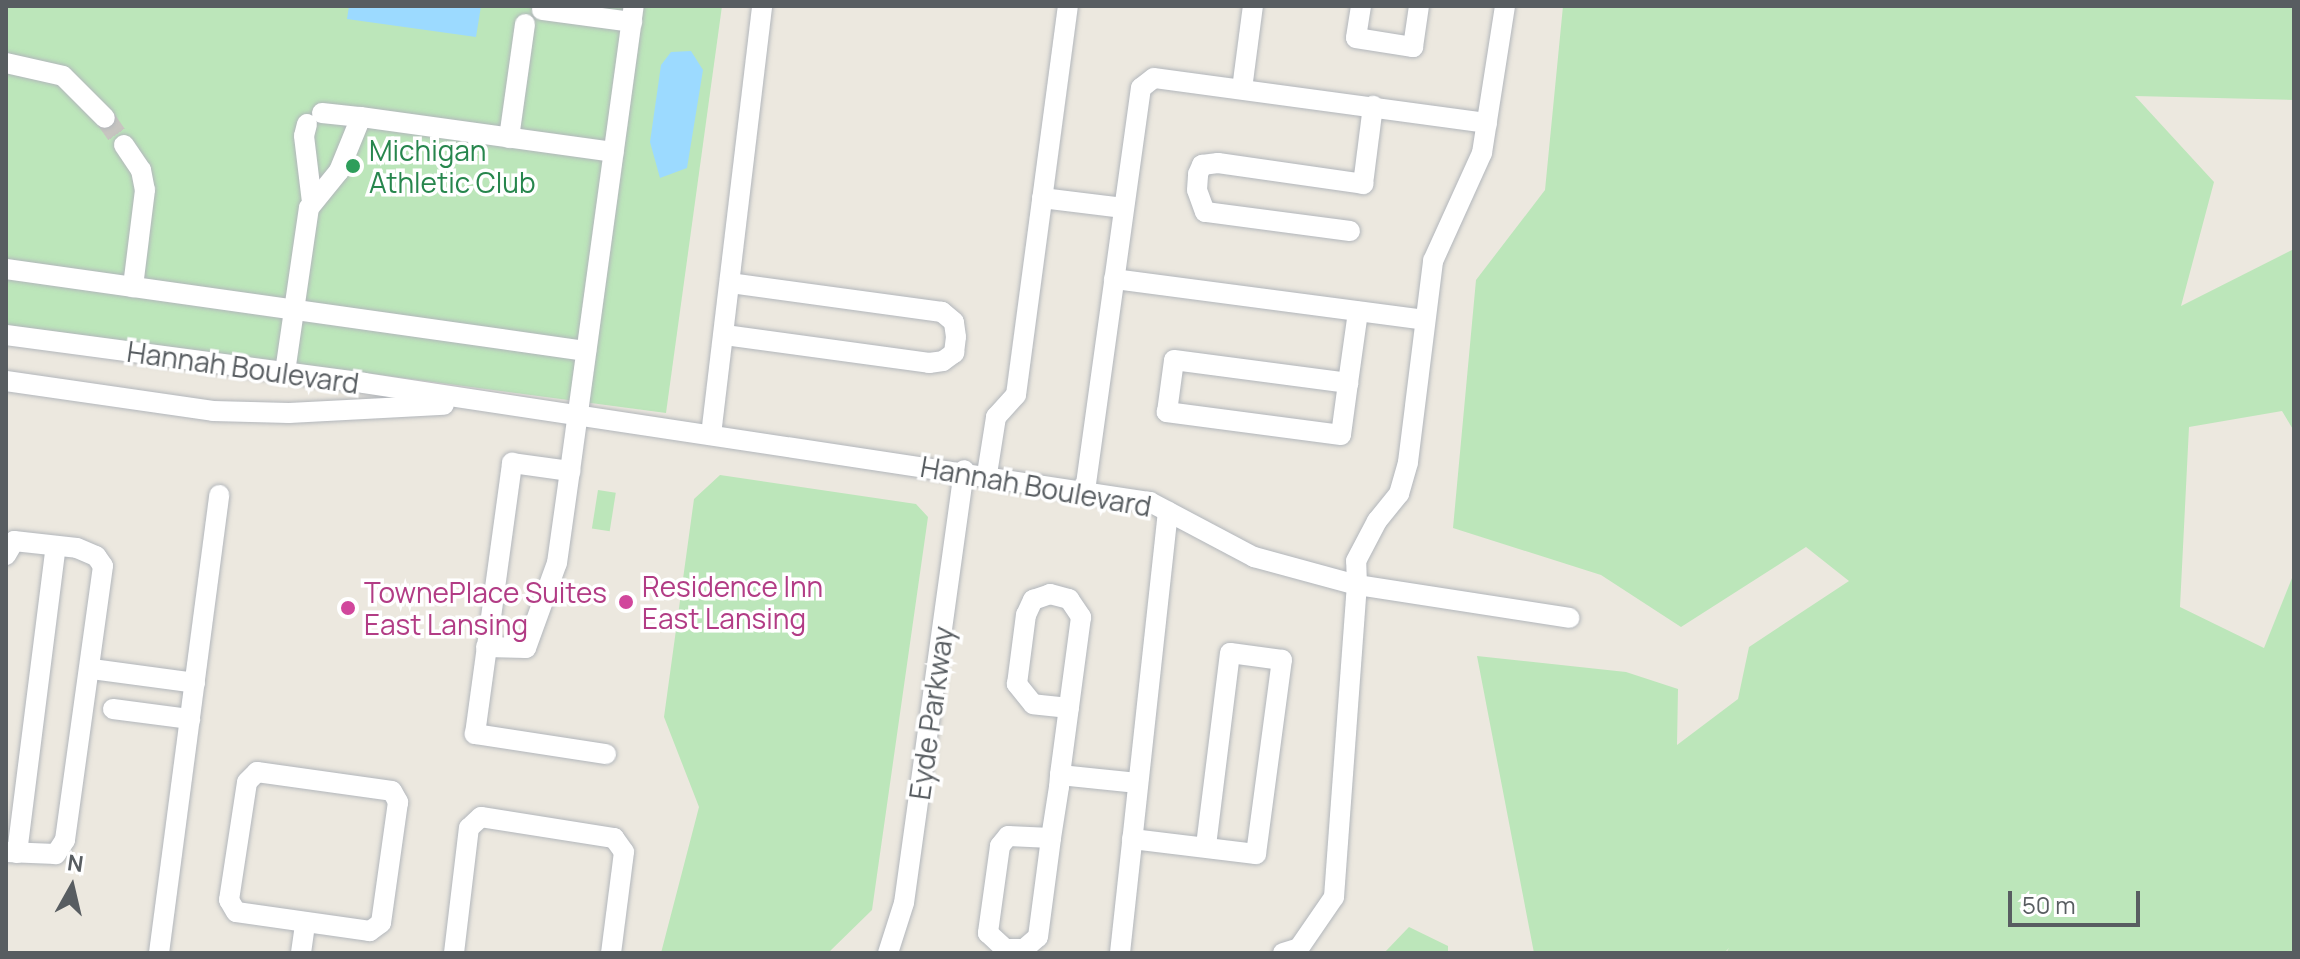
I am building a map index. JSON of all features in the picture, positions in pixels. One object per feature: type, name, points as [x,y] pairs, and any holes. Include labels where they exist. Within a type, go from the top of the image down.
[{"type":"street","points":[[711,435],[762,6]]},
{"type":"street","points":[[987,474],[996,417],[1016,395],[1068,6]]},
{"type":"street","points":[[1242,89],[1253,6]]},
{"type":"street","points":[[1361,6],[1356,38],[1413,47],[1419,6]]},
{"type":"street","points":[[1283,953],[1299,948],[1334,897],[1357,585],[1356,561],[1377,521],[1399,494],[1408,462],[1433,261],[1465,198],[1487,123],[1505,6]]},
{"type":"street","points":[[486,647],[526,648],[557,563],[633,14],[542,10]]},
{"type":"street","points":[[509,138],[525,24]]},
{"type":"street","points":[[6,63],[63,76],[105,118]]},
{"type":"street","points":[[1085,491],[1141,88],[1154,78],[1487,123]]},
{"type":"street","points":[[1350,231],[1205,212],[1197,190],[1198,174],[1202,165],[1218,163],[1363,184],[1373,106]]},
{"type":"street","points":[[285,372],[312,202],[304,136],[315,118],[361,117],[614,152]]},
{"type":"street","points":[[312,202],[339,171],[361,117]]},
{"type":"street","points":[[124,145],[141,170],[145,190],[133,287]]},
{"type":"street","points":[[1042,198],[1123,208]]},
{"type":"street","points":[[6,269],[586,351]]},
{"type":"street","points":[[1114,279],[1424,320]]},
{"type":"street","points":[[725,335],[929,363],[943,361],[954,353],[956,337],[954,322],[942,312],[731,283]]},
{"type":"street","points":[[1348,383],[1174,360],[1167,412],[1341,435],[1358,312]]},
{"type":"street","name":"Hannah Boulevard","points":[[6,335],[964,470],[1150,502],[1254,557],[1357,585],[1569,618]]},
{"type":"street","name":"Hannah Boulevard","points":[[6,381],[213,411],[289,413],[479,402]]},
{"type":"street","points":[[570,471],[512,463],[475,734],[606,754]]},
{"type":"street","name":"Eyde Parkway","points":[[888,953],[904,903],[964,470]]},
{"type":"street","points":[[159,953],[219,495]]},
{"type":"street","points":[[1120,953],[1168,512]]},
{"type":"street","points":[[6,555],[14,541],[56,546],[96,556],[103,566],[92,669],[65,840],[56,854],[12,852],[56,546]]},
{"type":"street","points":[[1051,838],[1008,836],[1000,846],[988,933],[1005,949],[1024,949],[1038,937],[1051,838],[1060,775],[1069,708],[1081,617],[1069,599],[1050,594],[1033,600],[1026,615],[1017,684],[1033,704],[1069,708]]},
{"type":"street","points":[[1132,839],[1256,854],[1282,660],[1230,653],[1206,847]]},
{"type":"street","points":[[92,669],[195,683]]},
{"type":"street","points":[[113,709],[190,719]]},
{"type":"street","points":[[257,772],[392,791],[398,802],[381,923],[370,931],[305,924],[236,912],[229,900],[247,782],[257,772]]},
{"type":"street","points":[[1060,775],[1138,783]]},
{"type":"street","points":[[454,953],[469,828],[481,817],[614,838],[624,852],[611,953]]},
{"type":"street","points":[[301,953],[305,924]]},
{"type":"green space","name":"Michigan Athletic Club","points":[[6,6],[722,6],[666,413],[6,325]]},
{"type":"green space","points":[[1563,6],[2294,6],[2294,100],[2135,96],[2214,182],[2181,306],[2294,249],[2294,431],[2282,411],[2189,427],[2180,607],[2264,648],[2294,573],[2294,953],[1726,953],[1729,948],[1724,953],[1534,953],[1477,656],[1626,672],[1678,689],[1677,745],[1738,699],[1749,647],[1849,581],[1806,547],[1681,627],[1601,575],[1453,528],[1476,280],[1545,190]]},
{"type":"green space","points":[[720,475],[916,504],[928,517],[872,910],[828,953],[661,953],[699,807],[664,717],[694,499]]},
{"type":"green space","points":[[598,490],[616,493],[610,531],[592,529]]},
{"type":"green space","points":[[1409,927],[1448,946],[1448,953],[1384,953]]},
{"type":"water","points":[[349,6],[481,6],[476,37],[347,19]]},
{"type":"water","points":[[691,51],[703,70],[687,168],[660,178],[650,142],[661,65],[671,52]]},
{"type":"tunnel","points":[[105,118],[124,145]]},
{"type":"place","name":"Michigan Athletic Club","points":[[353,166]]},
{"type":"place","name":"Residence Inn East Lansing","points":[[626,602]]},
{"type":"place","name":"TownePlace Suites East Lansing","points":[[348,608]]}]
